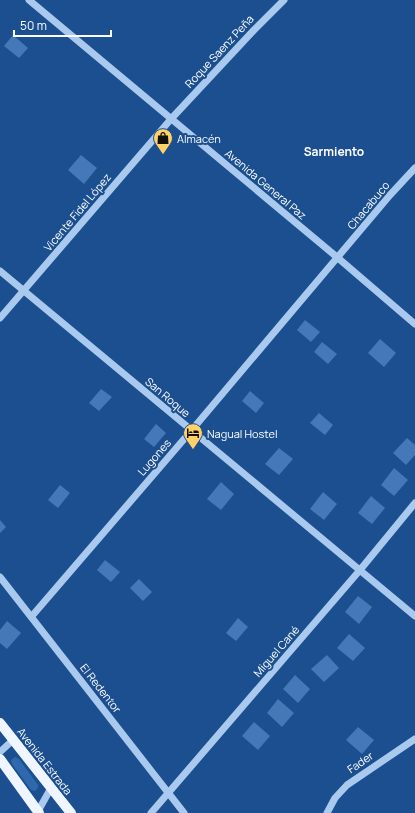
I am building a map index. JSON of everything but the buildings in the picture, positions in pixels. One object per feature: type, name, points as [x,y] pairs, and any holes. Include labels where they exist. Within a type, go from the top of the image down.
[{"type":"main road","name":"Avenida Estrada","points":[[0,723],[71,813]]},
{"type":"main road","points":[[0,760],[38,812]]},
{"type":"street","name":"Avenida General Paz","points":[[29,0],[415,324]]},
{"type":"street","name":"Roque Saenz Peña","points":[[171,119],[284,0]]},
{"type":"street","name":"Vicente Fidel López","points":[[0,318],[171,119]]},
{"type":"street","name":"Chacabuco","points":[[338,258],[390,195],[415,168]]},
{"type":"street","name":"Lugones","points":[[32,616],[338,258]]},
{"type":"street","name":"San Roque","points":[[0,271],[415,616]]},
{"type":"street","name":"Miguel Cané","points":[[151,813],[360,570],[415,503]]},
{"type":"street","name":"El Redentor","points":[[0,577],[32,616],[184,813]]},
{"type":"street","name":"Fader","points":[[327,813],[335,798],[346,785],[415,739]]},
{"type":"street","points":[[0,752],[13,740]]},
{"type":"street","points":[[38,812],[51,788]]},
{"type":"shaded area","points":[[15,757],[19,759],[38,785],[38,788],[35,791],[31,790],[12,764],[11,760]]},
{"type":"place","name":"Almacén","points":[[163,155]]},
{"type":"place","name":"Nagual Hostel","points":[[193,450]]},
{"type":"district","name":"Sarmiento","points":[[334,151]]}]
